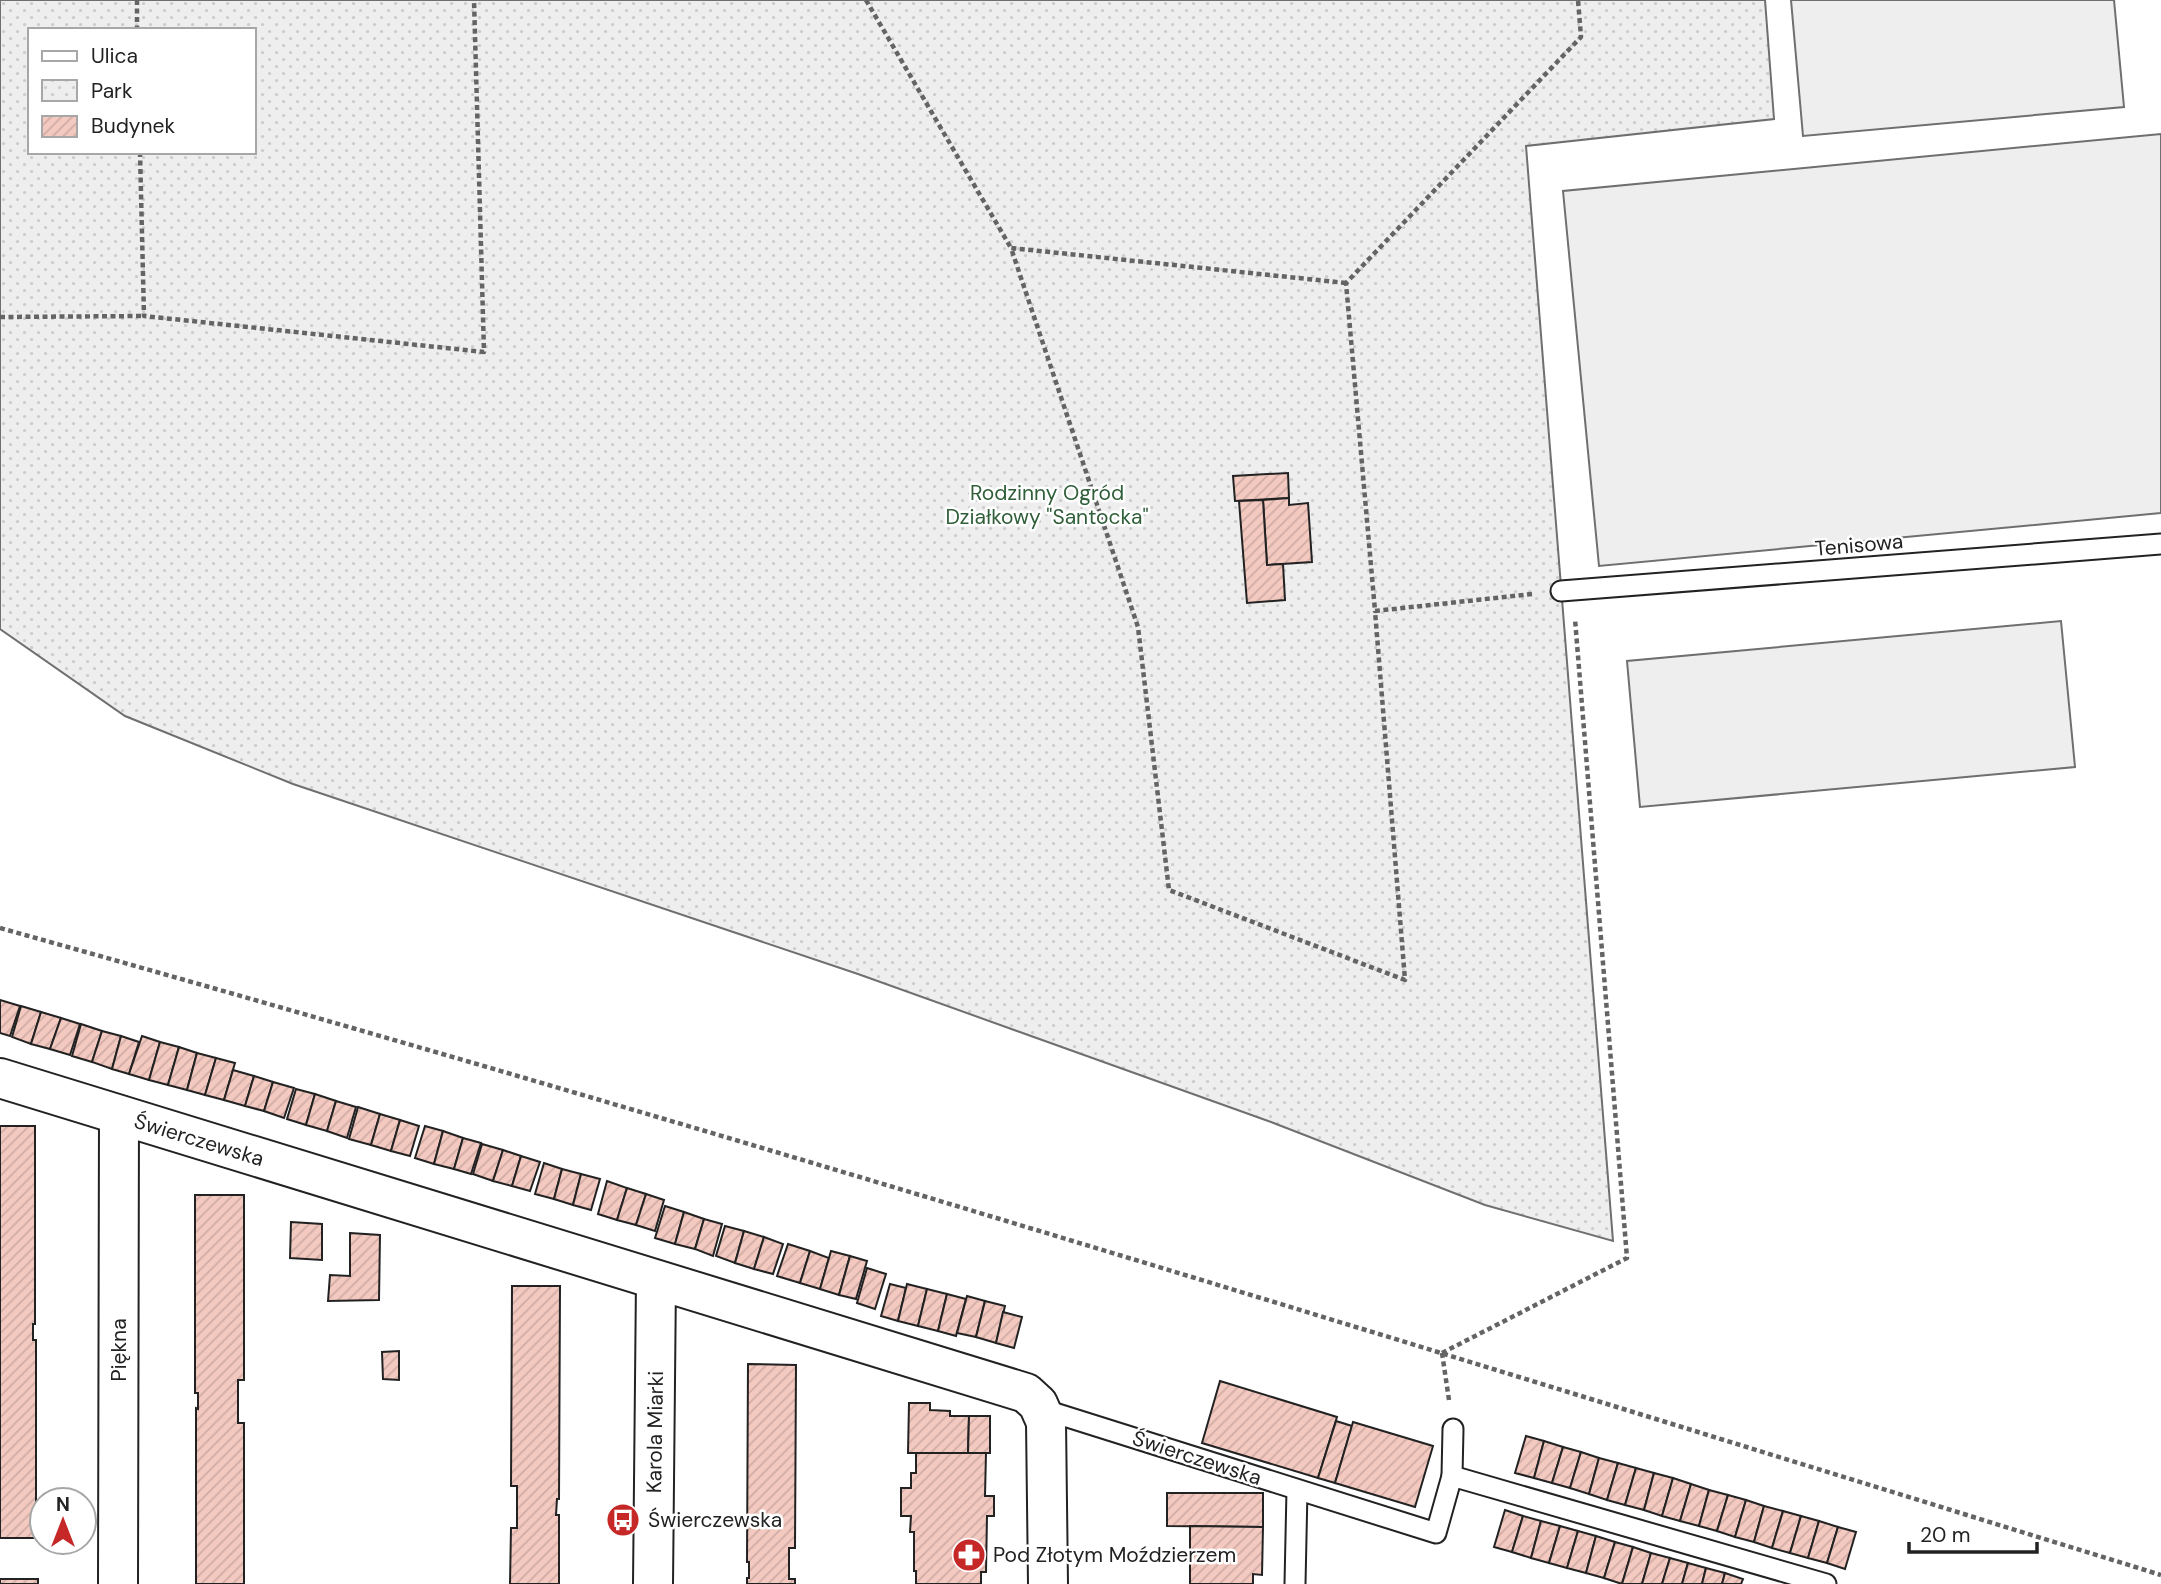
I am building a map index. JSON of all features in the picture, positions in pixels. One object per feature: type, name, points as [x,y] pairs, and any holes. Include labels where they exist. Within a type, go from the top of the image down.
[{"type":"street","name":"Świerczewska","points":[[0,1078],[1016,1389],[1034,1400],[1042,1409]]},
{"type":"street","name":"Piękna","points":[[118,1584],[119,1115]]},
{"type":"street","name":"Karola Miarki","points":[[653,1584],[656,1280]]},
{"type":"street","points":[[1042,1409],[1047,1428],[1048,1584]]},
{"type":"lane","name":"Tenisowa","points":[[1567,591],[2161,544]]},
{"type":"lane","name":"Świerczewska","points":[[1042,1409],[1436,1533],[1452,1476]]},
{"type":"lane","points":[[1454,1429],[1452,1476],[1826,1584]]},
{"type":"lane","points":[[1295,1584],[1297,1490]]},
{"type":"path","points":[[137,0],[137,28]]},
{"type":"path","points":[[0,317],[144,316],[484,352],[474,0]]},
{"type":"path","points":[[866,0],[1011,248],[1138,627],[1169,890],[1405,980],[1346,283],[1581,37],[1578,0]]},
{"type":"path","points":[[140,154],[144,316]]},
{"type":"path","points":[[1011,248],[1346,283]]},
{"type":"path","points":[[1375,611],[1567,591],[1628,1258],[1442,1353]]},
{"type":"path","points":[[0,928],[537,1082],[1442,1353],[2161,1576]]},
{"type":"path","points":[[1442,1353],[1454,1429]]},
{"type":"green space","name":"Rodzinny Ogród Działkowy \"Santocka\"","points":[[0,0],[1765,0],[1774,119],[1526,146],[1613,1241],[1485,1205],[1271,1122],[858,974],[293,784],[125,716],[0,629]]},
{"type":"green space","points":[[1791,0],[2114,0],[2124,107],[1803,136]]},
{"type":"green space","points":[[2161,134],[2161,513],[1599,566],[1563,191]]},
{"type":"green space","points":[[2061,621],[2075,767],[1640,807],[1627,661]]},
{"type":"building","points":[[1288,473],[1289,498],[1235,501],[1233,476]]},
{"type":"building","points":[[1289,498],[1289,505],[1308,503],[1312,562],[1267,565],[1263,500]]},
{"type":"building","points":[[1263,500],[1267,565],[1283,564],[1285,600],[1247,603],[1239,501]]},
{"type":"building","points":[[0,1000],[20,1006],[10,1036],[0,1033]]},
{"type":"building","points":[[21,1006],[41,1012],[31,1044],[12,1037]]},
{"type":"building","points":[[41,1012],[61,1018],[50,1049],[31,1044]]},
{"type":"building","points":[[61,1018],[80,1024],[70,1055],[50,1049]]},
{"type":"building","points":[[81,1024],[102,1031],[92,1062],[72,1056]]},
{"type":"building","points":[[102,1031],[121,1036],[112,1069],[92,1062]]},
{"type":"building","points":[[121,1036],[139,1042],[129,1074],[112,1069]]},
{"type":"building","points":[[142,1036],[160,1042],[149,1080],[129,1074]]},
{"type":"building","points":[[160,1042],[179,1047],[168,1085],[149,1080]]},
{"type":"building","points":[[179,1047],[197,1053],[187,1090],[168,1085]]},
{"type":"building","points":[[197,1053],[216,1058],[205,1095],[187,1090]]},
{"type":"building","points":[[216,1058],[235,1063],[224,1100],[205,1095]]},
{"type":"building","points":[[233,1070],[254,1076],[245,1106],[224,1100]]},
{"type":"building","points":[[254,1076],[273,1082],[264,1111],[245,1106]]},
{"type":"building","points":[[273,1082],[294,1088],[284,1118],[264,1111]]},
{"type":"building","points":[[296,1089],[315,1094],[306,1125],[287,1119]]},
{"type":"building","points":[[315,1094],[336,1101],[327,1131],[306,1125]]},
{"type":"building","points":[[336,1101],[356,1107],[347,1138],[327,1131]]},
{"type":"building","points":[[358,1107],[380,1114],[371,1145],[349,1139]]},
{"type":"building","points":[[380,1114],[400,1120],[391,1151],[371,1145]]},
{"type":"building","points":[[400,1120],[419,1126],[410,1156],[391,1151]]},
{"type":"building","points":[[0,1126],[35,1126],[33,1340],[36,1340],[36,1486],[28,1486],[28,1538],[0,1538]]},
{"type":"building","points":[[425,1126],[443,1131],[434,1164],[415,1158]]},
{"type":"building","points":[[443,1131],[463,1138],[454,1169],[434,1164]]},
{"type":"building","points":[[463,1138],[481,1143],[471,1174],[454,1169]]},
{"type":"building","points":[[482,1144],[503,1150],[493,1181],[473,1174]]},
{"type":"building","points":[[503,1150],[521,1156],[512,1186],[493,1181]]},
{"type":"building","points":[[521,1156],[540,1162],[530,1191],[512,1186]]},
{"type":"building","points":[[544,1163],[562,1169],[554,1199],[535,1194]]},
{"type":"building","points":[[562,1169],[581,1174],[573,1205],[554,1199]]},
{"type":"building","points":[[581,1174],[600,1179],[591,1210],[573,1205]]},
{"type":"building","points":[[607,1181],[627,1188],[617,1220],[598,1214]]},
{"type":"building","points":[[627,1188],[646,1194],[636,1225],[617,1220]]},
{"type":"building","points":[[646,1194],[664,1200],[655,1231],[636,1225]]},
{"type":"building","points":[[195,1195],[244,1195],[244,1380],[238,1380],[238,1423],[244,1423],[244,1584],[196,1584],[198,1393],[195,1393]]},
{"type":"building","points":[[665,1206],[684,1212],[675,1244],[655,1238]]},
{"type":"building","points":[[684,1212],[704,1219],[695,1249],[675,1244]]},
{"type":"building","points":[[704,1219],[722,1224],[713,1256],[695,1249]]},
{"type":"building","points":[[291,1222],[322,1224],[322,1260],[290,1258]]},
{"type":"building","points":[[725,1226],[744,1231],[735,1263],[716,1256]]},
{"type":"building","points":[[744,1231],[764,1237],[754,1269],[735,1263]]},
{"type":"building","points":[[350,1233],[380,1235],[379,1300],[328,1301],[330,1275],[350,1276]]},
{"type":"building","points":[[764,1237],[783,1244],[773,1274],[754,1269]]},
{"type":"building","points":[[788,1244],[810,1251],[800,1283],[777,1276]]},
{"type":"building","points":[[810,1251],[829,1258],[820,1289],[800,1283]]},
{"type":"building","points":[[831,1251],[850,1256],[839,1295],[820,1289]]},
{"type":"building","points":[[850,1256],[867,1261],[856,1299],[839,1295]]},
{"type":"building","points":[[867,1268],[886,1274],[875,1309],[857,1303]]},
{"type":"building","points":[[890,1284],[906,1288],[898,1321],[881,1316]]},
{"type":"building","points":[[907,1284],[927,1289],[918,1326],[898,1321]]},
{"type":"building","points":[[512,1286],[560,1286],[559,1499],[556,1515],[559,1515],[559,1584],[510,1584],[511,1528],[517,1528],[517,1486],[511,1486]]},
{"type":"building","points":[[927,1289],[947,1294],[938,1331],[918,1326]]},
{"type":"building","points":[[947,1294],[966,1299],[956,1336],[938,1331]]},
{"type":"building","points":[[967,1296],[985,1301],[976,1337],[957,1333]]},
{"type":"building","points":[[985,1301],[1005,1306],[996,1343],[976,1337]]},
{"type":"building","points":[[1003,1312],[1022,1317],[1014,1348],[996,1343]]},
{"type":"building","points":[[399,1351],[399,1380],[383,1379],[382,1352]]},
{"type":"building","points":[[748,1364],[796,1365],[795,1548],[789,1548],[789,1579],[795,1579],[795,1584],[747,1584]]},
{"type":"building","points":[[1220,1381],[1337,1417],[1318,1478],[1202,1443]]},
{"type":"building","points":[[909,1403],[930,1403],[930,1410],[950,1411],[950,1416],[969,1416],[968,1453],[908,1453]]},
{"type":"building","points":[[969,1416],[990,1416],[990,1453],[968,1453]]},
{"type":"building","points":[[1336,1421],[1352,1426],[1335,1483],[1318,1478]]},
{"type":"building","points":[[1353,1422],[1433,1446],[1415,1507],[1335,1483]]},
{"type":"building","points":[[1526,1436],[1544,1441],[1534,1478],[1515,1473]]},
{"type":"building","points":[[1544,1441],[1563,1447],[1552,1483],[1534,1478]]},
{"type":"building","points":[[1563,1447],[1581,1452],[1570,1488],[1552,1483]]},
{"type":"building","points":[[1581,1452],[1599,1458],[1589,1494],[1570,1488]]},
{"type":"building","points":[[916,1453],[986,1453],[985,1496],[994,1496],[994,1516],[987,1516],[986,1572],[981,1572],[981,1584],[916,1584],[914,1532],[910,1532],[911,1516],[901,1516],[901,1488],[911,1488],[911,1473],[916,1473]]},
{"type":"building","points":[[1599,1458],[1618,1463],[1607,1500],[1589,1494]]},
{"type":"building","points":[[1618,1463],[1636,1468],[1625,1505],[1607,1500]]},
{"type":"building","points":[[1636,1468],[1654,1473],[1644,1510],[1625,1505]]},
{"type":"building","points":[[1654,1473],[1673,1478],[1662,1516],[1644,1510]]},
{"type":"building","points":[[1673,1478],[1691,1484],[1680,1521],[1662,1516]]},
{"type":"building","points":[[1691,1484],[1709,1490],[1699,1526],[1680,1521]]},
{"type":"building","points":[[1709,1490],[1728,1495],[1717,1531],[1699,1526]]},
{"type":"building","points":[[1167,1493],[1263,1493],[1263,1527],[1167,1526]]},
{"type":"building","points":[[1728,1495],[1746,1500],[1735,1537],[1717,1531]]},
{"type":"building","points":[[1746,1500],[1764,1506],[1754,1542],[1735,1537]]},
{"type":"building","points":[[1764,1506],[1783,1511],[1772,1548],[1754,1542]]},
{"type":"building","points":[[1505,1510],[1523,1516],[1512,1552],[1494,1547]]},
{"type":"building","points":[[1783,1511],[1801,1516],[1790,1553],[1772,1548]]},
{"type":"building","points":[[1523,1516],[1541,1521],[1531,1558],[1512,1552]]},
{"type":"building","points":[[1801,1516],[1819,1521],[1808,1558],[1790,1553]]},
{"type":"building","points":[[1541,1521],[1560,1526],[1549,1563],[1531,1558]]},
{"type":"building","points":[[1819,1521],[1838,1527],[1827,1563],[1808,1558]]},
{"type":"building","points":[[1190,1526],[1263,1527],[1262,1575],[1253,1574],[1253,1584],[1190,1584]]},
{"type":"building","points":[[1560,1526],[1578,1531],[1567,1568],[1549,1563]]},
{"type":"building","points":[[1838,1527],[1856,1532],[1845,1569],[1827,1563]]},
{"type":"building","points":[[1578,1531],[1596,1536],[1586,1573],[1567,1568]]},
{"type":"building","points":[[1596,1536],[1615,1542],[1604,1578],[1586,1573]]},
{"type":"building","points":[[1615,1542],[1633,1547],[1622,1584],[1604,1578]]},
{"type":"building","points":[[1633,1547],[1651,1553],[1642,1584],[1622,1584]]},
{"type":"building","points":[[1651,1553],[1670,1558],[1662,1584],[1642,1584]]},
{"type":"building","points":[[1670,1558],[1688,1563],[1682,1584],[1662,1584]]},
{"type":"building","points":[[1688,1563],[1706,1568],[1702,1584],[1682,1584]]},
{"type":"building","points":[[1706,1568],[1725,1573],[1722,1584],[1702,1584]]},
{"type":"building","points":[[1725,1573],[1743,1579],[1741,1584],[1722,1584]]},
{"type":"building","points":[[0,1579],[38,1579],[38,1584],[0,1584]]},
{"type":"place","name":"Świerczewska","points":[[623,1520]]},
{"type":"place","name":"Pod Złotym Moździerzem","points":[[969,1555]]}]
